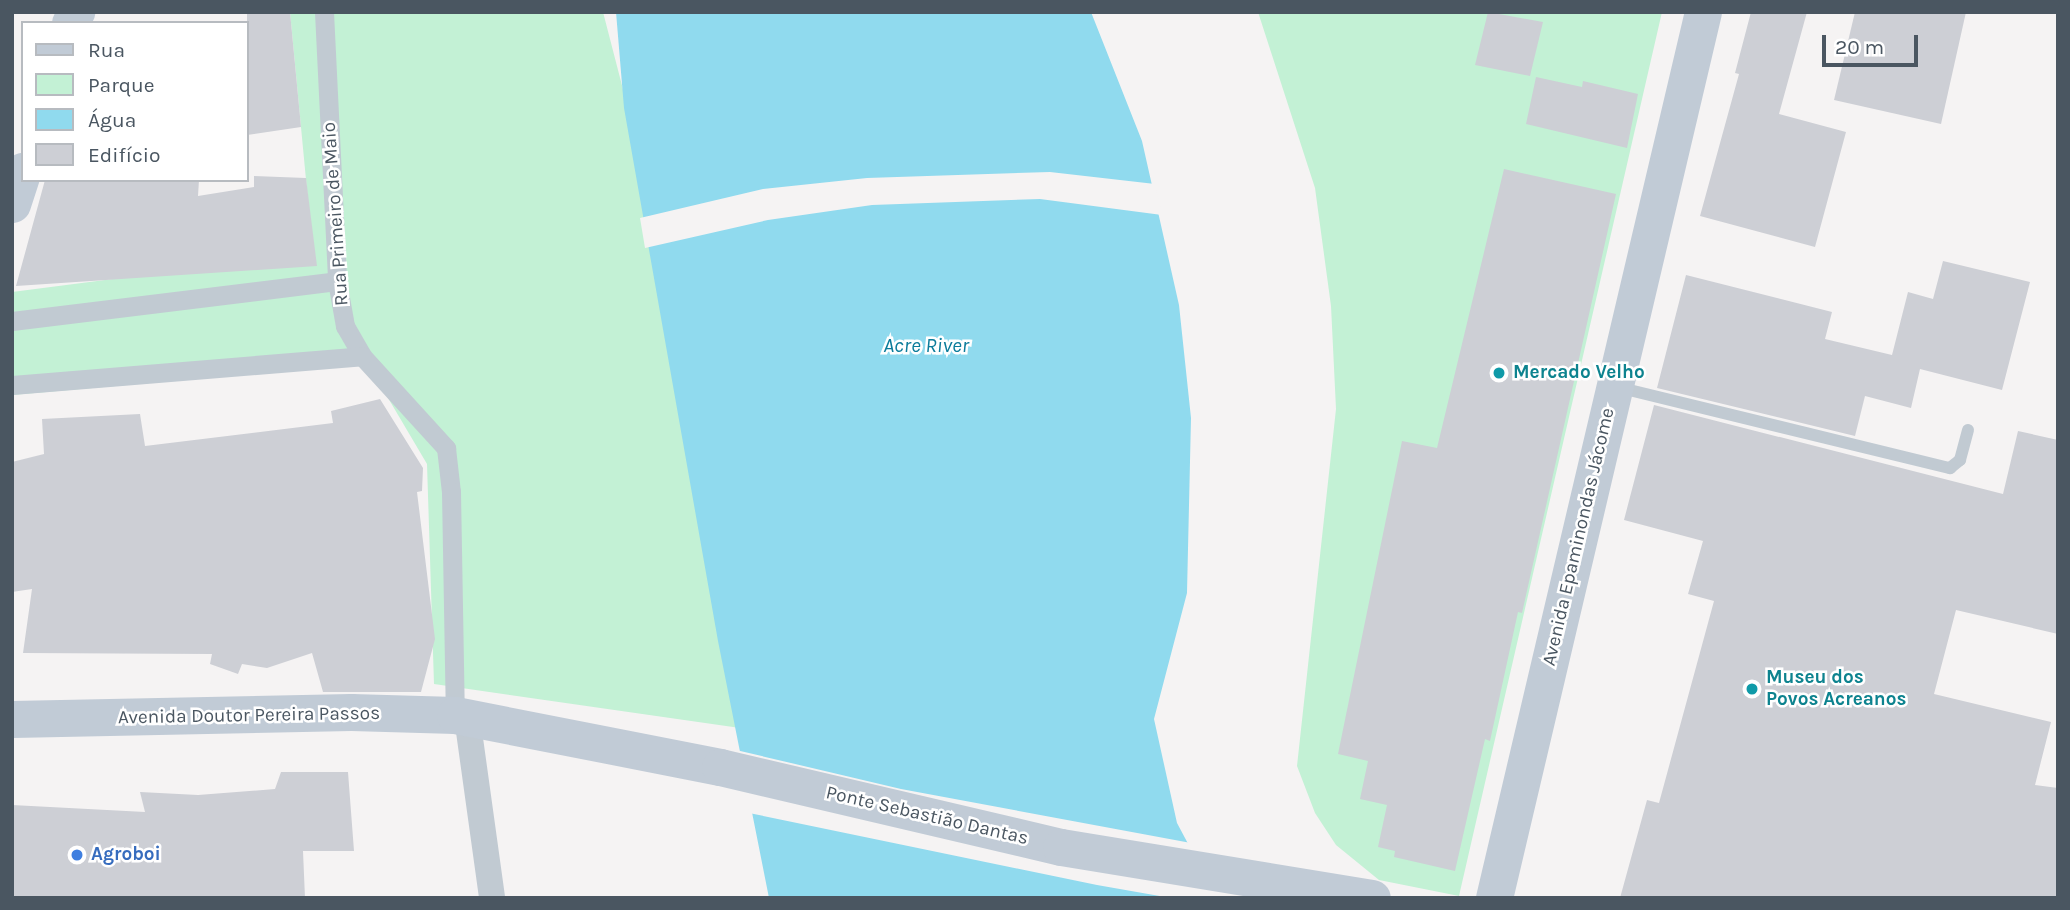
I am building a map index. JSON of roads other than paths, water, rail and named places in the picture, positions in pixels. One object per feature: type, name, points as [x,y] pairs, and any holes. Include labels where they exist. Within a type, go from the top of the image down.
[{"type":"main road","name":"Avenida Epaminondas Jácome","points":[[1494,898],[1703,12]]},
{"type":"main road","points":[[12,204],[21,177]]},
{"type":"main road","name":"Avenida Doutor Pereira Passos","points":[[12,719],[351,712],[469,717]]},
{"type":"main road","name":"Ponte Sebastião Dantas","points":[[469,717],[720,767],[1060,847],[1372,898]]},
{"type":"street","name":"Rua Primeiro de Maio","points":[[324,12],[337,281],[345,326],[362,356],[446,448],[469,717],[492,898]]},
{"type":"street","points":[[12,321],[337,281]]},
{"type":"street","points":[[12,385],[362,356]]},
{"type":"lane","points":[[1614,387],[1951,468],[1960,460],[1968,430]]},
{"type":"water","name":"Acre River","points":[[616,12],[1091,12],[1142,141],[1179,305],[1191,418],[1187,593],[1154,719],[1177,823],[1217,898],[769,898],[718,641],[624,108]]},
{"type":"place","name":"Mercado Velho","points":[[1499,373]]},
{"type":"place","name":"Museu dos Povos Acreanos","points":[[1752,689]]},
{"type":"place","name":"Agroboi","points":[[77,855]]}]
